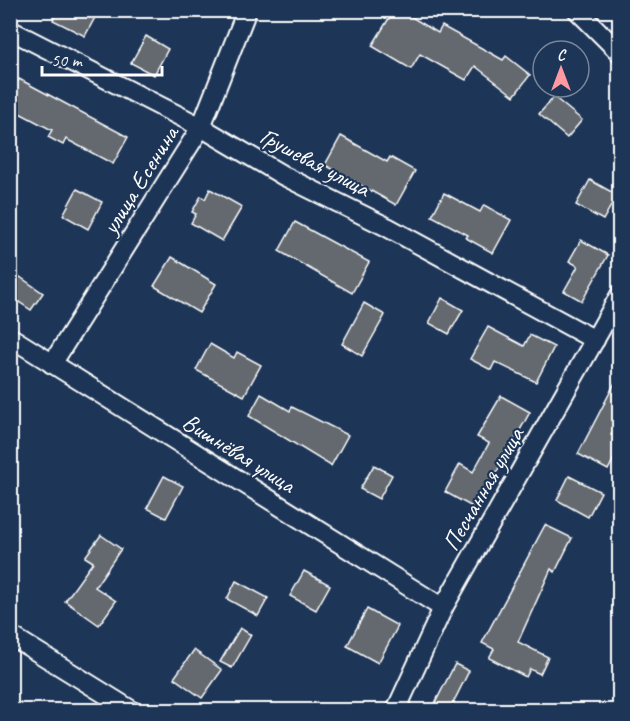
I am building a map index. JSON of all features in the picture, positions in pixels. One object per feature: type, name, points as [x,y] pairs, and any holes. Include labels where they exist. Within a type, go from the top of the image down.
[{"type":"street","name":"улица Есенина","points":[[52,364],[201,128],[247,10]]},
{"type":"street","points":[[577,10],[620,53]]},
{"type":"street","name":"Грушевая улица","points":[[10,30],[201,128],[284,176],[387,227],[595,340]]},
{"type":"street","name":"Песчанная улица","points":[[396,711],[443,608],[620,295]]},
{"type":"street","name":"Вишнёвая улица","points":[[10,337],[443,608]]},
{"type":"street","points":[[10,635],[131,711]]},
{"type":"building","points":[[58,10],[99,10],[85,36],[53,20]]},
{"type":"building","points":[[394,10],[400,10],[438,33],[442,26],[503,60],[506,56],[530,75],[514,96],[475,66],[466,80],[420,54],[411,69],[372,46]]},
{"type":"building","points":[[146,36],[168,49],[154,75],[131,63]]},
{"type":"building","points":[[19,79],[128,137],[113,164],[66,139],[63,145],[48,137],[52,130],[10,108],[10,95]]},
{"type":"building","points":[[552,99],[556,99],[582,120],[567,138],[539,114]]},
{"type":"building","points":[[341,136],[387,162],[390,157],[415,171],[396,205],[325,165]]},
{"type":"building","points":[[590,180],[617,195],[603,220],[576,205]]},
{"type":"building","points":[[77,189],[102,202],[88,229],[63,215]]},
{"type":"building","points":[[210,189],[242,207],[222,241],[191,223],[196,214],[192,212],[201,196],[205,199]]},
{"type":"building","points":[[444,193],[480,212],[484,205],[511,220],[493,253],[466,238],[468,235],[432,216]]},
{"type":"building","points":[[295,222],[369,262],[352,293],[279,251]]},
{"type":"building","points":[[581,240],[608,255],[582,301],[564,291],[578,266],[569,261]]},
{"type":"building","points":[[172,257],[216,284],[199,313],[154,286]]},
{"type":"building","points":[[10,270],[43,293],[31,310],[10,296]]},
{"type":"building","points":[[442,298],[463,310],[449,334],[429,323]]},
{"type":"building","points":[[364,303],[385,315],[362,356],[342,344]]},
{"type":"building","points":[[488,327],[524,346],[530,335],[554,347],[536,382],[495,362],[491,370],[470,359]]},
{"type":"building","points":[[210,344],[234,358],[237,352],[261,365],[244,396],[196,370]]},
{"type":"building","points":[[620,373],[620,419],[611,435],[620,439],[620,447],[608,470],[578,454]]},
{"type":"building","points":[[261,394],[290,411],[292,407],[348,435],[331,466],[249,416]]},
{"type":"building","points":[[501,396],[530,412],[476,509],[445,492],[460,464],[473,472],[489,443],[477,437]]},
{"type":"building","points":[[374,465],[392,475],[379,499],[360,489]]},
{"type":"building","points":[[164,476],[183,486],[166,518],[147,508]]},
{"type":"building","points":[[569,476],[601,492],[588,517],[557,500]]},
{"type":"building","points":[[545,525],[572,538],[555,572],[551,569],[518,642],[548,657],[540,674],[530,669],[526,677],[489,658],[494,649],[482,643]]},
{"type":"building","points":[[101,535],[121,549],[95,587],[116,601],[99,625],[65,601],[93,562],[85,557]]},
{"type":"building","points":[[304,571],[330,585],[316,610],[290,596]]},
{"type":"building","points":[[236,581],[268,598],[258,616],[227,599]]},
{"type":"building","points":[[367,609],[398,626],[378,663],[347,646]]},
{"type":"building","points":[[240,628],[251,635],[232,668],[220,662]]},
{"type":"building","points":[[194,650],[222,670],[202,698],[174,678]]},
{"type":"building","points":[[455,664],[469,671],[449,711],[431,711]]}]
